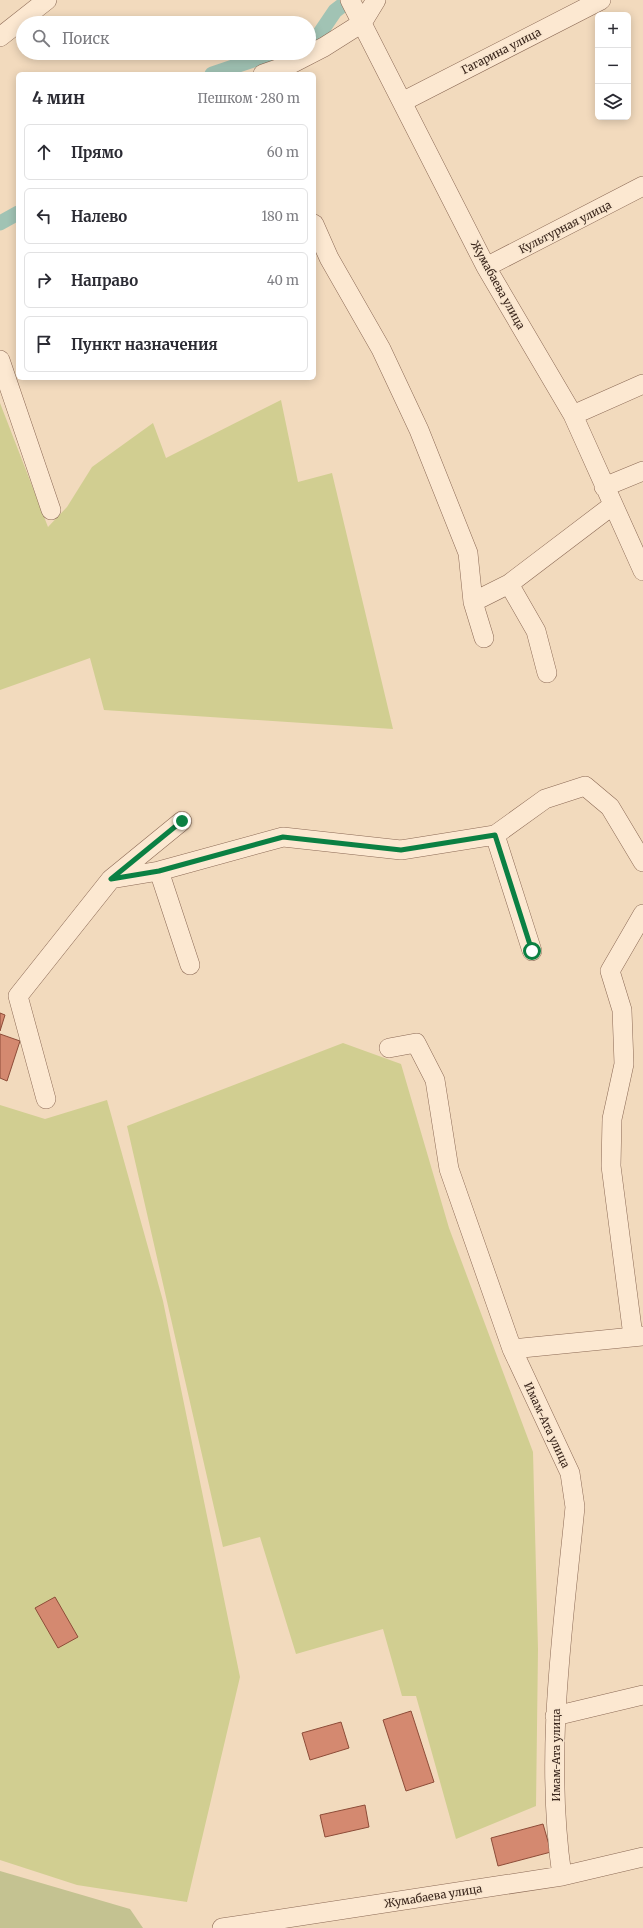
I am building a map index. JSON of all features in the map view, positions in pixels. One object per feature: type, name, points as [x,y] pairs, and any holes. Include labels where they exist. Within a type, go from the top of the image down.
[{"type":"street","points":[[27,16],[47,0]]},
{"type":"street","points":[[316,51],[324,47],[356,11],[376,0]]},
{"type":"street","name":"Гагарина улица","points":[[402,102],[601,0]]},
{"type":"street","name":"Жумабаева улица","points":[[356,11],[486,267],[573,415],[643,571]]},
{"type":"street","points":[[0,37],[16,24]]},
{"type":"street","points":[[269,72],[299,60]]},
{"type":"street","name":"Культурная улица","points":[[486,267],[643,186]]},
{"type":"street","points":[[316,229],[329,258],[381,349],[419,430],[468,553],[473,602],[484,638]]},
{"type":"street","points":[[0,360],[51,510]]},
{"type":"street","points":[[573,415],[643,384]]},
{"type":"street","points":[[604,487],[643,471]]},
{"type":"street","points":[[473,602],[509,584],[613,505]]},
{"type":"street","points":[[509,584],[536,631],[547,673]]},
{"type":"street","points":[[111,879],[159,871],[283,837],[401,850],[495,835],[545,799],[586,786],[610,807],[643,862]]},
{"type":"street","points":[[46,1099],[18,996],[111,879],[182,821]]},
{"type":"street","points":[[495,835],[532,951]]},
{"type":"street","points":[[159,871],[190,965]]},
{"type":"street","points":[[512,1349],[638,1336],[611,1166],[612,1119],[624,1064],[622,1010],[610,970],[643,914]]},
{"type":"street","name":"Имам-Ата улица","points":[[389,1048],[416,1043],[435,1080],[449,1169],[512,1349],[570,1473],[575,1507],[555,1716],[557,1841],[562,1876]]},
{"type":"street","points":[[555,1716],[643,1695]]},
{"type":"street","name":"Жумабаева улица","points":[[222,1928],[562,1876],[643,1857]]},
{"type":"shaded area","points":[[281,400],[298,482],[332,473],[393,729],[104,710],[90,658],[0,690],[0,403],[48,527],[67,507],[92,467],[153,423],[166,458]]},
{"type":"shaded area","points":[[343,1043],[401,1064],[449,1228],[533,1452],[538,1649],[536,1806],[456,1839],[416,1696],[402,1696],[383,1629],[296,1654],[260,1537],[223,1547],[127,1126]]},
{"type":"shaded area","points":[[107,1100],[163,1301],[240,1677],[187,1902],[77,1885],[0,1860],[0,1105],[45,1119]]},
{"type":"shaded area","points":[[0,1871],[130,1909],[143,1928],[0,1928]]},
{"type":"building","points":[[0,1013],[5,1015],[0,1031]]},
{"type":"building","points":[[0,1034],[20,1041],[7,1081],[0,1078]]},
{"type":"building","points":[[55,1597],[78,1637],[58,1648],[35,1608]]},
{"type":"building","points":[[411,1711],[434,1782],[406,1791],[383,1720]]},
{"type":"building","points":[[341,1722],[349,1748],[310,1760],[302,1733]]},
{"type":"building","points":[[365,1805],[369,1827],[325,1837],[320,1815]]},
{"type":"building","points":[[543,1824],[551,1852],[498,1866],[491,1838]]},
{"type":"waterway","points":[[316,39],[335,11],[349,0]]},
{"type":"waterway","points":[[218,72],[253,60]]},
{"type":"waterway","points":[[0,223],[16,214]]},
{"type":"route","points":[[182,821],[111,879],[159,871],[215,854],[283,837],[401,850],[495,835],[532,951]]}]
